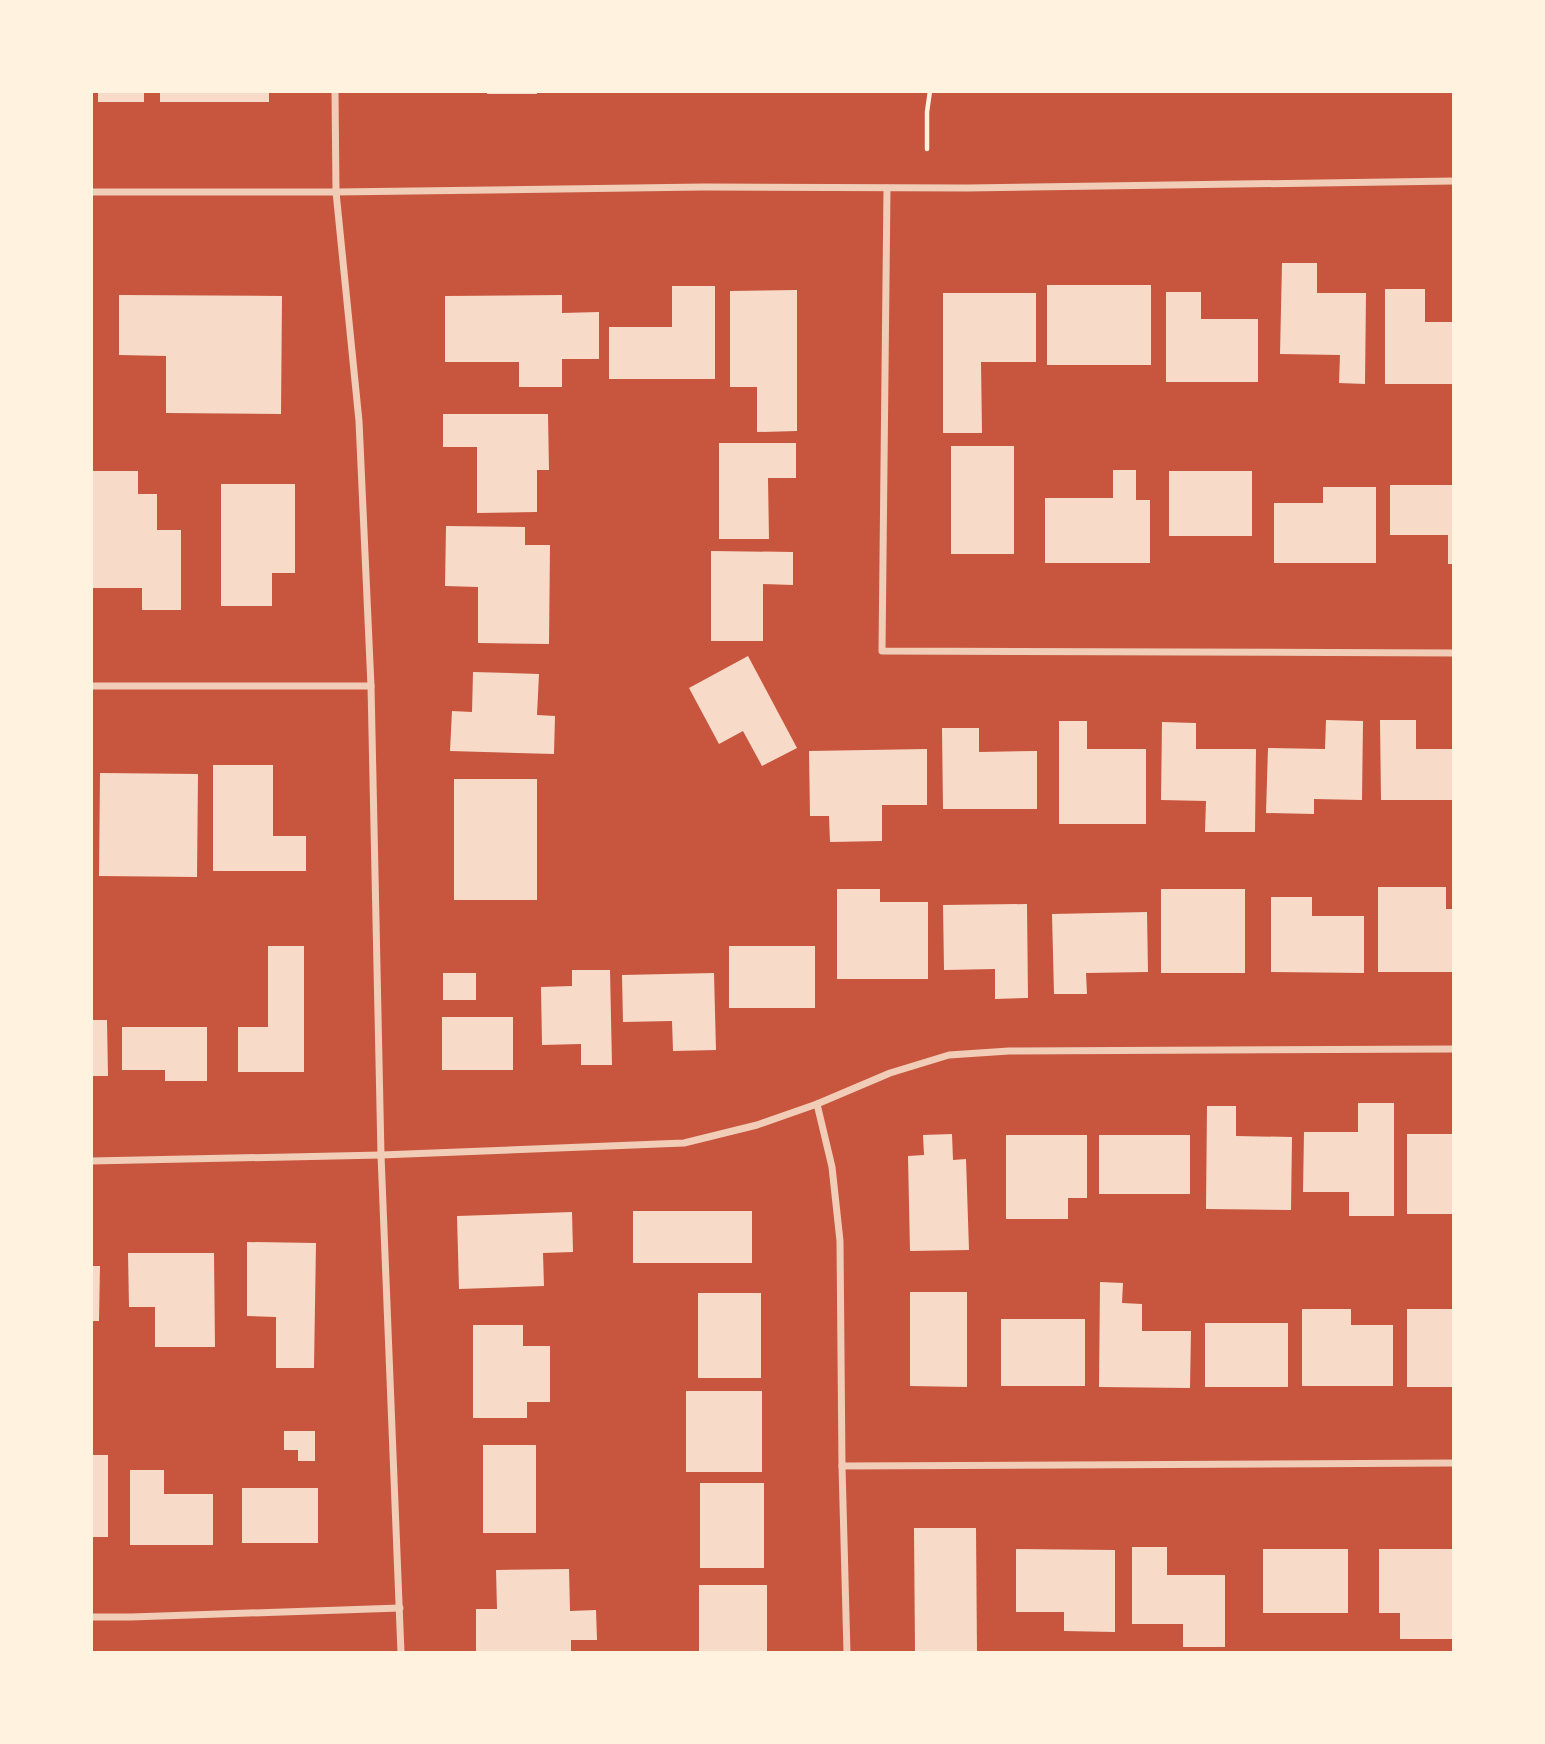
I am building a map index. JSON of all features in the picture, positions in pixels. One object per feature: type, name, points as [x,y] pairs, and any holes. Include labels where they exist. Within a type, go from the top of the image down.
[{"type":"street","points":[[335,91],[336,192],[359,421],[370,686],[381,1155],[401,1653]]},
{"type":"street","points":[[91,192],[887,188],[1454,181]]},
{"type":"street","points":[[887,188],[883,651],[1454,653]]},
{"type":"street","points":[[91,686],[370,686]]},
{"type":"street","points":[[91,1161],[381,1155],[684,1143],[757,1125],[817,1104],[890,1073],[949,1055],[1023,1051],[1454,1049]]},
{"type":"street","points":[[817,1104],[832,1167],[840,1241],[847,1653]]},
{"type":"street","points":[[842,1466],[1454,1463]]},
{"type":"street","points":[[91,1617],[400,1608]]},
{"type":"path","points":[[928,149],[930,91]]},
{"type":"building","points":[[98,91],[144,91],[144,102],[98,102]]},
{"type":"building","points":[[160,91],[269,91],[269,102],[160,102]]},
{"type":"building","points":[[487,91],[537,91],[537,94],[487,94]]},
{"type":"building","points":[[1282,263],[1317,263],[1317,293],[1366,293],[1365,384],[1339,383],[1340,355],[1280,354]]},
{"type":"building","points":[[1047,285],[1151,285],[1151,365],[1047,365]]},
{"type":"building","points":[[672,286],[715,286],[715,379],[609,379],[609,327],[672,327]]},
{"type":"building","points":[[1385,289],[1425,289],[1425,322],[1454,322],[1454,384],[1385,384]]},
{"type":"building","points":[[797,290],[797,431],[757,432],[757,387],[730,387],[730,291]]},
{"type":"building","points":[[1166,292],[1201,292],[1201,319],[1258,319],[1258,382],[1166,382]]},
{"type":"building","points":[[943,293],[1036,293],[1036,362],[981,362],[982,433],[943,433]]},
{"type":"building","points":[[119,295],[282,296],[281,414],[166,413],[166,356],[119,355]]},
{"type":"building","points":[[562,295],[562,313],[599,312],[599,359],[562,359],[562,387],[519,387],[519,362],[445,362],[445,296]]},
{"type":"building","points":[[443,414],[548,414],[549,470],[537,470],[537,512],[477,513],[477,447],[443,447]]},
{"type":"building","points":[[719,443],[796,443],[796,478],[768,478],[769,539],[719,539]]},
{"type":"building","points":[[951,446],[1014,446],[1014,554],[951,554]]},
{"type":"building","points":[[1113,470],[1136,470],[1136,500],[1150,500],[1150,563],[1045,563],[1045,498],[1113,498]]},
{"type":"building","points":[[93,471],[138,471],[138,494],[157,494],[157,530],[181,530],[181,610],[142,610],[142,588],[93,588]]},
{"type":"building","points":[[1169,471],[1252,471],[1252,536],[1169,536]]},
{"type":"building","points":[[221,484],[295,484],[295,573],[272,573],[272,606],[221,606]]},
{"type":"building","points":[[1390,485],[1454,485],[1454,564],[1448,564],[1448,535],[1390,535]]},
{"type":"building","points":[[1323,487],[1376,487],[1376,563],[1274,563],[1274,503],[1323,503]]},
{"type":"building","points":[[446,526],[525,527],[525,545],[550,545],[549,644],[478,643],[478,587],[445,586]]},
{"type":"building","points":[[711,551],[793,552],[793,585],[763,584],[763,641],[711,641]]},
{"type":"building","points":[[748,656],[797,748],[762,766],[743,731],[719,744],[689,688]]},
{"type":"building","points":[[473,672],[539,674],[537,715],[555,716],[554,754],[450,751],[452,711],[472,712]]},
{"type":"building","points":[[1326,720],[1363,721],[1362,800],[1314,799],[1314,814],[1266,813],[1268,748],[1325,749]]},
{"type":"building","points":[[1380,720],[1416,720],[1416,749],[1454,749],[1454,800],[1381,800]]},
{"type":"building","points":[[1059,721],[1087,721],[1087,749],[1146,749],[1146,824],[1059,824]]},
{"type":"building","points":[[1162,722],[1196,723],[1196,749],[1256,749],[1255,832],[1205,832],[1206,801],[1161,800]]},
{"type":"building","points":[[942,728],[979,728],[979,752],[1037,751],[1037,809],[943,809]]},
{"type":"building","points":[[927,749],[927,805],[882,805],[882,841],[830,842],[829,816],[810,816],[809,751]]},
{"type":"building","points":[[213,765],[273,765],[273,836],[306,836],[306,871],[213,871]]},
{"type":"building","points":[[100,773],[198,774],[197,877],[99,876]]},
{"type":"building","points":[[454,779],[537,779],[537,900],[454,900]]},
{"type":"building","points":[[1378,887],[1446,887],[1446,909],[1454,909],[1454,972],[1378,972]]},
{"type":"building","points":[[837,889],[880,889],[880,902],[928,902],[928,979],[837,979]]},
{"type":"building","points":[[1161,889],[1245,889],[1245,973],[1161,973]]},
{"type":"building","points":[[1271,897],[1312,897],[1312,916],[1364,916],[1364,973],[1271,972]]},
{"type":"building","points":[[1027,904],[1028,998],[995,999],[995,969],[944,970],[943,905]]},
{"type":"building","points":[[1147,912],[1148,972],[1086,973],[1087,994],[1054,994],[1052,914]]},
{"type":"building","points":[[268,946],[304,946],[304,1072],[238,1072],[238,1027],[268,1027]]},
{"type":"building","points":[[729,946],[815,946],[815,1008],[729,1008]]},
{"type":"building","points":[[572,970],[610,970],[612,1065],[581,1065],[581,1044],[542,1045],[541,987],[572,986]]},
{"type":"building","points":[[443,973],[476,973],[476,1000],[443,1000]]},
{"type":"building","points":[[714,973],[716,1050],[673,1051],[672,1021],[623,1022],[622,975]]},
{"type":"building","points":[[442,1017],[513,1017],[513,1070],[442,1070]]},
{"type":"building","points":[[91,1020],[107,1020],[108,1076],[91,1076]]},
{"type":"building","points":[[122,1027],[207,1027],[207,1081],[165,1081],[165,1070],[122,1070]]},
{"type":"building","points":[[1358,1103],[1394,1103],[1394,1216],[1349,1216],[1349,1192],[1303,1192],[1304,1132],[1358,1132]]},
{"type":"building","points":[[1207,1106],[1236,1106],[1236,1136],[1292,1137],[1291,1210],[1206,1209]]},
{"type":"building","points":[[952,1134],[953,1160],[966,1159],[969,1250],[910,1251],[908,1156],[924,1155],[923,1135]]},
{"type":"building","points":[[1407,1134],[1454,1134],[1454,1214],[1407,1214]]},
{"type":"building","points":[[1006,1135],[1087,1135],[1087,1198],[1068,1198],[1068,1219],[1006,1219]]},
{"type":"building","points":[[1099,1135],[1190,1135],[1190,1194],[1099,1194]]},
{"type":"building","points":[[633,1211],[752,1211],[752,1263],[633,1263]]},
{"type":"building","points":[[572,1212],[573,1252],[543,1253],[544,1286],[459,1289],[457,1216]]},
{"type":"building","points":[[247,1242],[316,1243],[314,1368],[276,1368],[276,1317],[247,1316]]},
{"type":"building","points":[[128,1253],[214,1253],[215,1347],[155,1347],[155,1307],[129,1307]]},
{"type":"building","points":[[91,1266],[100,1266],[99,1321],[91,1321]]},
{"type":"building","points":[[1100,1282],[1123,1283],[1122,1303],[1142,1304],[1142,1331],[1191,1331],[1190,1388],[1099,1387]]},
{"type":"building","points":[[910,1292],[967,1292],[967,1387],[910,1386]]},
{"type":"building","points":[[698,1293],[761,1293],[761,1378],[698,1378]]},
{"type":"building","points":[[1302,1309],[1351,1309],[1351,1325],[1393,1325],[1393,1386],[1302,1386]]},
{"type":"building","points":[[1407,1309],[1454,1309],[1454,1387],[1407,1387]]},
{"type":"building","points":[[1001,1319],[1085,1319],[1085,1386],[1001,1386]]},
{"type":"building","points":[[1205,1323],[1288,1323],[1288,1387],[1205,1387]]},
{"type":"building","points":[[473,1325],[523,1325],[523,1346],[550,1346],[550,1402],[527,1402],[527,1418],[473,1418]]},
{"type":"building","points":[[686,1391],[762,1391],[762,1472],[686,1472]]},
{"type":"building","points":[[284,1431],[315,1431],[315,1461],[298,1461],[298,1450],[284,1450]]},
{"type":"building","points":[[483,1445],[536,1445],[536,1533],[483,1533]]},
{"type":"building","points":[[91,1455],[108,1455],[108,1537],[91,1537]]},
{"type":"building","points":[[130,1470],[164,1470],[164,1494],[213,1494],[213,1545],[130,1545]]},
{"type":"building","points":[[700,1483],[764,1483],[764,1568],[700,1568]]},
{"type":"building","points":[[242,1488],[318,1488],[318,1543],[242,1543]]},
{"type":"building","points":[[914,1528],[976,1528],[977,1653],[915,1653]]},
{"type":"building","points":[[1132,1547],[1167,1547],[1167,1575],[1225,1575],[1225,1647],[1183,1647],[1183,1624],[1132,1624]]},
{"type":"building","points":[[1016,1549],[1115,1550],[1115,1632],[1064,1631],[1064,1612],[1016,1612]]},
{"type":"building","points":[[1263,1549],[1348,1549],[1348,1613],[1263,1613]]},
{"type":"building","points":[[1379,1549],[1454,1549],[1454,1639],[1400,1639],[1400,1613],[1379,1613]]},
{"type":"building","points":[[569,1569],[570,1611],[596,1610],[597,1640],[571,1640],[571,1653],[476,1653],[476,1609],[497,1609],[496,1570]]},
{"type":"building","points":[[699,1585],[767,1585],[767,1653],[699,1653]]}]
